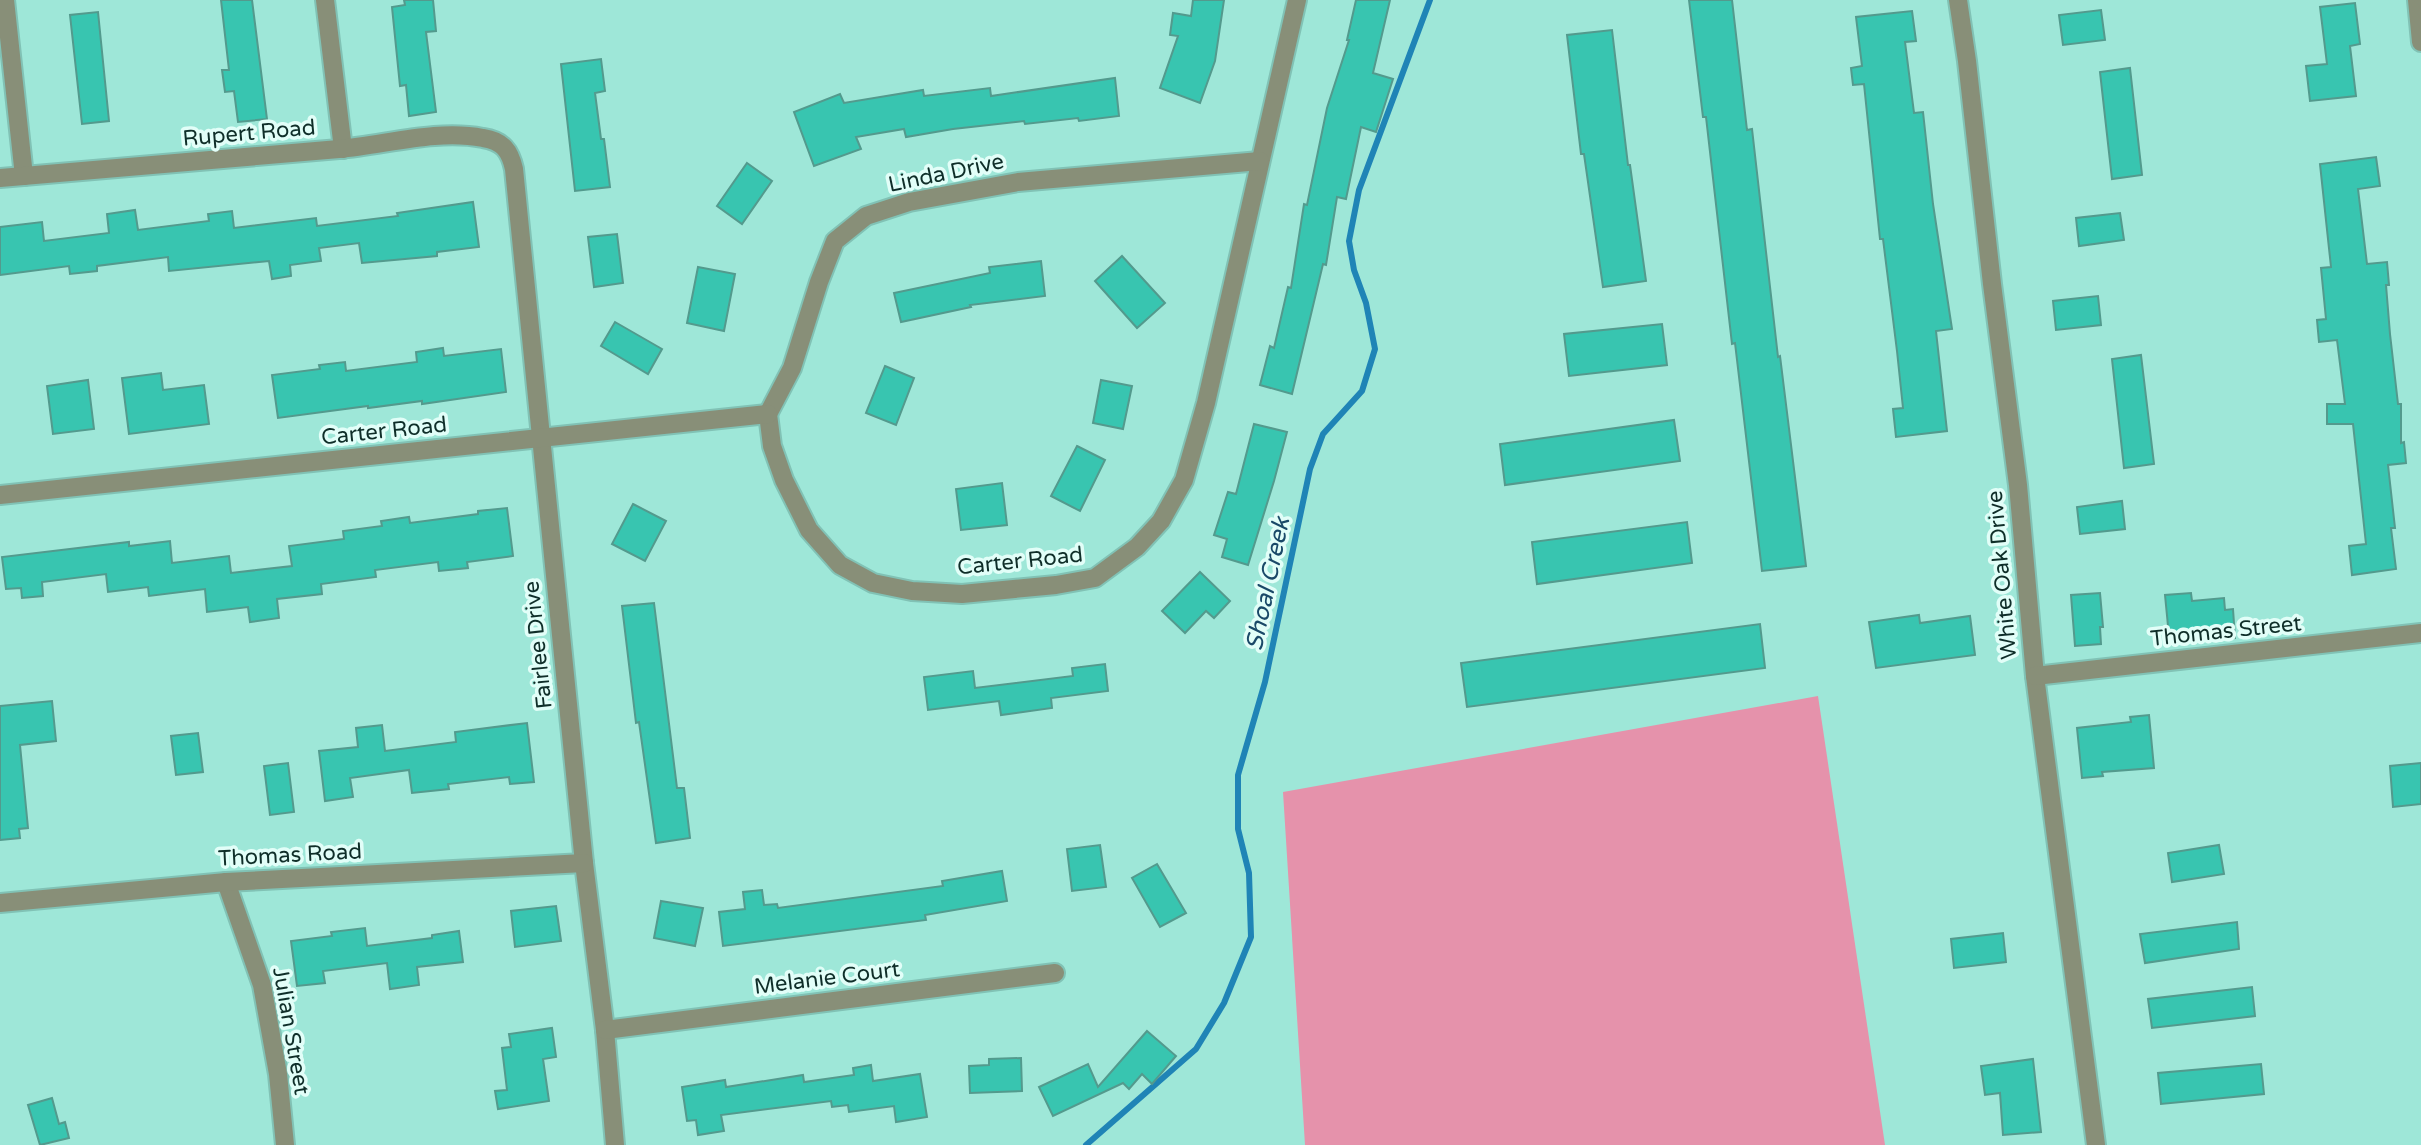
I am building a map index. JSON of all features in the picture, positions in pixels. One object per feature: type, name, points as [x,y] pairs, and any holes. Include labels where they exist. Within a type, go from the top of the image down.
[{"type":"street","points":[[5,0],[24,176]]},
{"type":"street","points":[[325,0],[343,149]]},
{"type":"street","name":"Carter Road","points":[[0,495],[768,414],[772,446],[784,480],[809,530],[840,565],[873,583],[912,591],[962,594],[1095,578],[1137,547],[1161,521],[1184,480],[1206,403],[1297,0]]},
{"type":"street","name":"White Oak Drive","points":[[1958,0],[2018,485],[2035,676],[2096,1145]]},
{"type":"street","points":[[2417,0],[2421,42]]},
{"type":"street","name":"Rupert Road","points":[[0,178],[343,149],[455,135],[501,143]]},
{"type":"street","name":"Fairlee Drive","points":[[501,143],[510,153],[514,169],[615,1145]]},
{"type":"street","name":"Linda Drive","points":[[768,414],[792,368],[835,241],[866,216],[909,202],[1018,182],[1260,161]]},
{"type":"street","name":"Thomas Street","points":[[2035,676],[2421,633]]},
{"type":"street","name":"Thomas Road","points":[[0,903],[226,882],[584,863]]},
{"type":"street","name":"Julian Street","points":[[226,882],[262,985],[278,1074],[285,1145]]},
{"type":"street","name":"Melanie Court","points":[[605,1030],[1055,973]]},
{"type":"shaded area","points":[[1818,696],[1885,1145],[1305,1145],[1283,792]]},
{"type":"building","points":[[221,0],[252,0],[267,119],[238,122],[234,91],[225,92],[222,70],[229,70]]},
{"type":"building","points":[[404,0],[433,0],[436,31],[426,32],[436,112],[409,116],[406,85],[400,86],[392,7],[405,5]]},
{"type":"building","points":[[1193,0],[1224,0],[1215,61],[1200,103],[1160,88],[1178,36],[1170,35],[1173,13],[1191,16]]},
{"type":"building","points":[[1356,0],[1390,0],[1373,73],[1393,79],[1376,132],[1361,127],[1346,199],[1337,197],[1326,265],[1323,264],[1292,394],[1260,385],[1270,346],[1274,348],[1288,287],[1291,288],[1304,204],[1307,205],[1327,108],[1349,40]]},
{"type":"building","points":[[1689,0],[1732,0],[1747,130],[1752,129],[1806,566],[1762,571]]},
{"type":"building","points":[[2355,3],[2360,44],[2350,46],[2356,96],[2310,101],[2306,66],[2327,64],[2320,7]]},
{"type":"building","points":[[2101,10],[2105,40],[2063,45],[2059,15]]},
{"type":"building","points":[[1912,11],[1916,41],[1905,42],[1914,113],[1923,112],[1952,329],[1936,331],[1947,431],[1896,437],[1893,409],[1903,408],[1897,351],[1883,239],[1880,239],[1864,84],[1853,85],[1851,68],[1862,66],[1856,17]]},
{"type":"building","points":[[98,12],[109,121],[82,124],[70,15]]},
{"type":"building","points":[[1612,30],[1646,281],[1603,287],[1584,154],[1581,154],[1567,35]]},
{"type":"building","points":[[601,59],[605,91],[595,93],[610,187],[575,191],[561,64]]},
{"type":"building","points":[[2130,68],[2142,175],[2112,179],[2100,72]]},
{"type":"building","points":[[1115,78],[1119,116],[1025,124],[1024,121],[906,137],[904,129],[856,137],[861,149],[814,166],[794,112],[840,94],[844,103],[923,90],[924,96],[990,88],[991,96]]},
{"type":"building","points":[[2376,157],[2380,186],[2358,189],[2367,264],[2387,262],[2390,334],[2398,404],[2401,404],[2401,443],[2404,442],[2406,463],[2388,465],[2396,569],[2352,575],[2349,546],[2366,544],[2353,424],[2327,424],[2327,404],[2345,404],[2337,340],[2319,342],[2317,320],[2326,319],[2321,268],[2331,267],[2320,164]]},
{"type":"building","points":[[747,163],[772,181],[742,224],[717,206]]},
{"type":"building","points":[[473,202],[479,247],[437,252],[437,256],[362,263],[359,243],[319,248],[321,261],[290,265],[291,276],[272,279],[269,261],[169,271],[168,257],[97,266],[97,271],[70,274],[69,266],[0,275],[0,227],[42,222],[44,241],[109,233],[107,214],[135,210],[138,230],[209,221],[208,214],[232,211],[234,228],[316,218],[317,226],[398,216],[397,213]]},
{"type":"building","points":[[2120,213],[2124,240],[2079,246],[2076,218]]},
{"type":"building","points":[[617,234],[623,283],[594,287],[588,237]]},
{"type":"building","points":[[1122,256],[1165,303],[1137,328],[1095,281]]},
{"type":"building","points":[[1041,261],[1045,296],[970,305],[901,322],[894,293],[990,273],[989,267]]},
{"type":"building","points":[[698,267],[735,274],[724,331],[687,323]]},
{"type":"building","points":[[2098,296],[2101,325],[2056,330],[2053,301]]},
{"type":"building","points":[[615,322],[662,349],[648,374],[601,346]]},
{"type":"building","points":[[1662,324],[1667,365],[1569,376],[1564,334]]},
{"type":"building","points":[[443,348],[444,356],[501,349],[506,392],[422,404],[422,401],[368,406],[278,418],[272,375],[320,369],[319,365],[345,362],[346,371],[417,362],[416,352]]},
{"type":"building","points":[[2141,355],[2154,464],[2124,468],[2112,359]]},
{"type":"building","points":[[885,366],[914,378],[896,425],[866,413]]},
{"type":"building","points":[[161,373],[163,390],[204,385],[209,424],[129,434],[122,378]]},
{"type":"building","points":[[88,380],[94,429],[53,434],[47,386]]},
{"type":"building","points":[[1101,380],[1132,386],[1123,429],[1093,423]]},
{"type":"building","points":[[1674,420],[1680,461],[1505,485],[1500,444]]},
{"type":"building","points":[[1254,424],[1287,432],[1248,565],[1222,557],[1227,539],[1214,535],[1228,492],[1236,494]]},
{"type":"building","points":[[1077,446],[1105,460],[1080,511],[1051,496]]},
{"type":"building","points":[[1002,483],[1007,525],[961,530],[956,489]]},
{"type":"building","points":[[2122,501],[2125,529],[2080,534],[2077,507]]},
{"type":"building","points":[[633,504],[666,521],[645,561],[612,544]]},
{"type":"building","points":[[507,508],[513,556],[467,562],[468,568],[439,571],[438,562],[375,570],[376,577],[321,584],[322,594],[277,599],[279,618],[250,622],[248,607],[207,612],[205,589],[149,596],[148,587],[108,592],[106,574],[42,582],[43,596],[22,598],[21,588],[6,589],[2,557],[129,542],[129,546],[170,541],[172,563],[229,556],[231,573],[292,566],[289,546],[344,539],[343,531],[382,526],[381,521],[409,517],[410,523]]},
{"type":"building","points":[[1687,522],[1692,563],[1537,584],[1532,542]]},
{"type":"building","points":[[1200,572],[1230,601],[1214,618],[1206,611],[1185,633],[1162,611]]},
{"type":"building","points":[[2100,593],[2101,644],[2075,646],[2071,595]]},
{"type":"building","points":[[2191,593],[2192,601],[2224,598],[2225,610],[2233,609],[2235,638],[2213,640],[2212,632],[2169,636],[2165,595]]},
{"type":"building","points":[[654,603],[677,788],[684,788],[690,838],[656,843],[639,722],[636,723],[622,606]]},
{"type":"building","points":[[1919,615],[1920,623],[1970,616],[1975,655],[1876,668],[1869,622]]},
{"type":"building","points":[[1760,624],[1765,668],[1467,707],[1461,663]]},
{"type":"building","points":[[1105,664],[1108,691],[1051,698],[1052,708],[1001,715],[999,701],[928,710],[924,677],[973,671],[975,688],[1073,676],[1072,668]]},
{"type":"building","points":[[52,701],[56,741],[20,745],[28,828],[19,829],[20,838],[0,840],[0,706]]},
{"type":"building","points":[[2149,715],[2154,768],[2102,772],[2103,776],[2082,778],[2077,728],[2131,722],[2130,717]]},
{"type":"building","points":[[527,723],[534,782],[510,784],[509,777],[448,784],[449,789],[412,793],[409,770],[350,778],[353,797],[325,801],[319,751],[358,747],[356,728],[382,725],[385,751],[456,742],[455,732]]},
{"type":"building","points":[[198,733],[203,772],[176,775],[171,736]]},
{"type":"building","points":[[288,763],[294,812],[270,815],[264,766]]},
{"type":"building","points":[[2421,763],[2421,804],[2393,807],[2390,766]]},
{"type":"building","points":[[1100,845],[1106,887],[1072,891],[1067,849]]},
{"type":"building","points":[[2219,845],[2224,874],[2172,882],[2168,853]]},
{"type":"building","points":[[1157,864],[1186,913],[1160,927],[1132,878]]},
{"type":"building","points":[[1002,871],[1007,901],[925,915],[926,920],[723,946],[719,912],[745,909],[743,892],[762,890],[764,905],[777,904],[778,908],[943,886],[942,881]]},
{"type":"building","points":[[661,901],[703,908],[695,946],[654,938]]},
{"type":"building","points":[[556,906],[561,941],[515,947],[511,911]]},
{"type":"building","points":[[2237,922],[2239,949],[2145,963],[2140,934]]},
{"type":"building","points":[[365,928],[367,946],[432,938],[432,935],[459,931],[463,962],[417,967],[419,985],[390,989],[387,963],[323,971],[325,983],[297,986],[291,941]]},
{"type":"building","points":[[2003,933],[2006,962],[1954,968],[1951,939]]},
{"type":"building","points":[[2252,987],[2255,1016],[2152,1028],[2148,999]]},
{"type":"building","points":[[552,1028],[556,1057],[543,1059],[549,1101],[498,1109],[495,1091],[507,1090],[502,1048],[511,1047],[509,1034]]},
{"type":"building","points":[[1147,1031],[1176,1056],[1152,1084],[1142,1074],[1129,1089],[1123,1083],[1053,1116],[1039,1087],[1088,1064],[1098,1087]]},
{"type":"building","points":[[1021,1058],[1022,1091],[970,1093],[969,1066],[989,1065],[989,1059]]},
{"type":"building","points":[[2033,1059],[2041,1132],[2003,1135],[2000,1093],[1985,1095],[1981,1066]]},
{"type":"building","points":[[2261,1064],[2264,1094],[2161,1104],[2158,1073]]},
{"type":"building","points":[[871,1065],[873,1081],[920,1074],[927,1117],[896,1122],[894,1106],[849,1112],[848,1105],[832,1107],[831,1101],[721,1115],[724,1131],[698,1135],[696,1120],[687,1121],[682,1087],[725,1080],[726,1087],[803,1075],[804,1082],[854,1075],[853,1068]]},
{"type":"building","points":[[52,1098],[59,1124],[65,1122],[69,1138],[40,1145],[28,1105]]},
{"type":"waterway","name":"Shoal Creek","points":[[1086,1145],[1196,1049],[1224,1003],[1251,937],[1249,873],[1238,829],[1238,775],[1265,682],[1310,469],[1323,434],[1362,391],[1375,349],[1349,241],[1359,190],[1430,0]]}]
